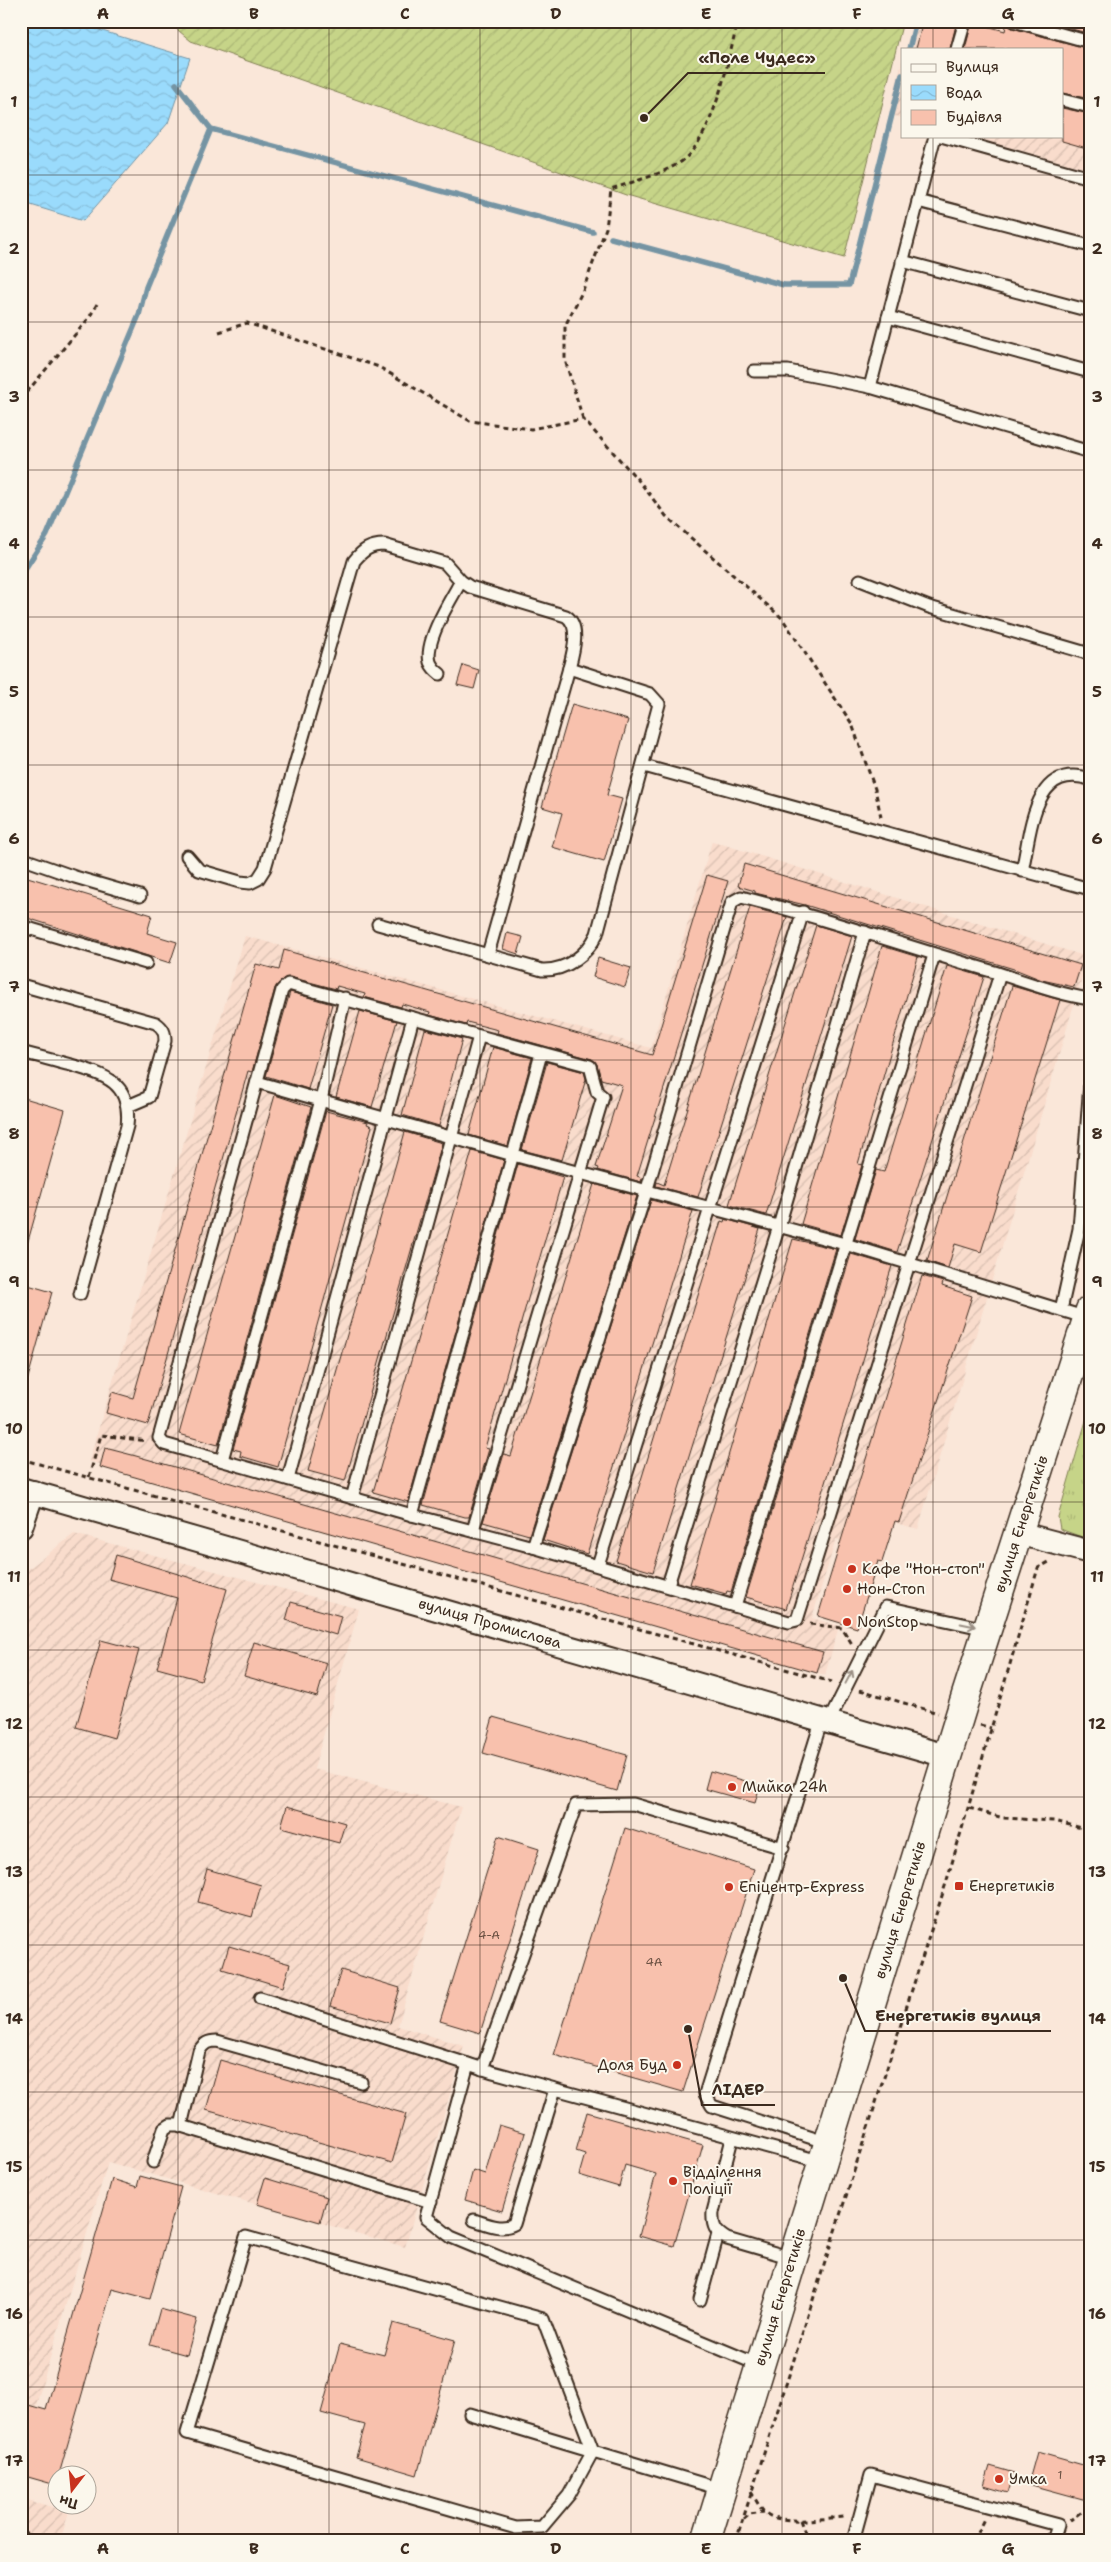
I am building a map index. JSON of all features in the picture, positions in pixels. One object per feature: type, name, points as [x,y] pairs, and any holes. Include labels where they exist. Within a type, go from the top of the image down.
[{"type":"main road","name":"вулиця Енергетиків","points":[[706,2541],[720,2489],[946,1756],[1088,1314]]},
{"type":"street","name":"вулиця Промислова","points":[[21,1527],[27,1490],[946,1756]]},
{"type":"street","points":[[1018,1533],[1090,1552]]},
{"type":"lane","points":[[958,48],[965,21]]},
{"type":"lane","points":[[1014,21],[1090,42]]},
{"type":"lane","points":[[1064,101],[1090,108]]},
{"type":"lane","points":[[870,387],[934,138]]},
{"type":"lane","points":[[948,138],[1090,178]]},
{"type":"lane","points":[[918,201],[1090,246]]},
{"type":"lane","points":[[902,262],[1090,311]]},
{"type":"lane","points":[[888,317],[1090,372]]},
{"type":"lane","points":[[754,371],[788,371],[870,387],[1090,452]]},
{"type":"lane","points":[[187,856],[199,870],[240,882],[250,883],[258,879],[265,868],[354,561],[363,550],[375,545],[384,545],[445,563],[461,581],[477,590],[569,618],[574,634],[574,650],[488,954]]},
{"type":"lane","points":[[860,580],[929,607],[1090,654]]},
{"type":"lane","points":[[440,674],[431,665],[430,653],[437,624],[461,581]]},
{"type":"lane","points":[[378,924],[535,968],[549,970],[570,964],[589,947],[597,934],[659,712],[659,704],[656,698],[650,694],[569,668]]},
{"type":"lane","points":[[644,766],[1090,889]]},
{"type":"lane","points":[[1022,871],[1036,808],[1048,784],[1065,776],[1090,779]]},
{"type":"lane","points":[[21,858],[140,896]]},
{"type":"lane","points":[[533,1548],[647,1189],[732,902],[741,897],[803,912],[1065,995],[1090,999]]},
{"type":"lane","points":[[598,1565],[803,912]]},
{"type":"lane","points":[[21,926],[146,963]]},
{"type":"lane","points":[[668,1586],[779,1226],[865,932]]},
{"type":"lane","points":[[734,1606],[934,954]]},
{"type":"lane","points":[[473,1530],[603,1097],[597,1092],[590,1066],[541,1054],[345,998],[293,985],[285,986],[159,1434],[161,1442],[352,1498],[598,1565],[793,1622],[799,1616],[1000,974]]},
{"type":"lane","points":[[21,985],[162,1027],[165,1041],[149,1097],[128,1106]]},
{"type":"lane","points":[[222,1460],[320,1100],[345,998]]},
{"type":"lane","points":[[288,1479],[384,1119],[413,1018]]},
{"type":"lane","points":[[352,1498],[479,1036]]},
{"type":"lane","points":[[21,1052],[97,1073],[109,1079],[119,1087],[128,1106],[127,1126],[80,1294]]},
{"type":"lane","points":[[412,1515],[541,1054]]},
{"type":"lane","points":[[257,1082],[513,1155],[647,1189],[845,1244],[1061,1310],[1088,1314]]},
{"type":"lane","points":[[1061,1310],[1079,1229],[1090,1083]]},
{"type":"lane","points":[[825,2153],[712,2106],[705,2094],[782,1848],[825,1720],[886,1607],[986,1629]]},
{"type":"lane","points":[[482,2068],[576,1805],[633,1804],[782,1848]]},
{"type":"lane","points":[[260,1998],[468,2064],[732,2139],[825,2153]]},
{"type":"lane","points":[[181,2126],[199,2051],[203,2044],[210,2041],[217,2041],[361,2082]]},
{"type":"lane","points":[[468,2064],[426,2216],[451,2237],[759,2365]]},
{"type":"lane","points":[[474,2220],[507,2228],[514,2224],[555,2089]]},
{"type":"lane","points":[[153,2162],[164,2129],[170,2125],[181,2126],[431,2202]]},
{"type":"lane","points":[[732,2139],[712,2212],[712,2224],[718,2234],[743,2245],[792,2258]]},
{"type":"lane","points":[[700,2300],[718,2234]]},
{"type":"lane","points":[[246,2237],[543,2319],[593,2451],[569,2495],[542,2527],[516,2528],[186,2433],[246,2237]]},
{"type":"lane","points":[[470,2414],[720,2489]]},
{"type":"lane","points":[[853,2541],[871,2475],[1058,2525],[1053,2541]]},
{"type":"lane","points":[[21,2538],[26,2541]]},
{"type":"path","points":[[738,21],[714,113],[690,152],[676,165],[611,189],[606,228],[583,290],[565,326],[565,360],[583,419],[640,482],[666,516],[782,618],[852,724],[876,789],[883,832]]},
{"type":"path","points":[[21,399],[89,318],[97,304]]},
{"type":"path","points":[[219,332],[247,322],[379,368],[470,420],[531,429],[583,419]]},
{"type":"path","points":[[88,1477],[101,1435],[164,1444]]},
{"type":"path","points":[[21,1459],[991,1728]]},
{"type":"path","points":[[736,2541],[969,1808],[1038,1568],[1057,1559]]},
{"type":"path","points":[[793,1622],[842,1628],[848,1634],[853,1648]]},
{"type":"path","points":[[969,1808],[1003,1818],[1054,1821],[1090,1830]]},
{"type":"path","points":[[751,2492],[764,2512],[773,2517],[800,2520],[860,2516]]},
{"type":"path","points":[[1066,2524],[1090,2506]]},
{"type":"path","points":[[743,2520],[750,2514],[764,2512]]},
{"type":"path","points":[[800,2520],[808,2541]]},
{"type":"path","points":[[973,2541],[981,2528]]},
{"type":"shaded area","points":[[913,21],[1090,21],[1090,170],[976,138],[1064,138],[1064,48],[906,48]]},
{"type":"shaded area","points":[[901,65],[901,118],[889,114]]},
{"type":"shaded area","points":[[712,841],[1088,957],[918,1529],[870,1516],[860,1545],[836,1539],[812,1618],[839,1626],[825,1675],[89,1461],[245,936],[651,1048]]},
{"type":"shaded area","points":[[74,1534],[359,1609],[314,1769],[461,1807],[398,2026],[464,2046],[405,2247],[108,2162],[21,2456],[21,1578],[23,1573]]},
{"type":"shaded area","points":[[21,2498],[48,2506],[48,2514],[68,2514],[60,2541],[21,2541]]},
{"type":"green space","points":[[167,21],[903,21],[844,258],[626,195],[191,41]]},
{"type":"green space","points":[[1090,1407],[1090,1540],[1060,1529],[1058,1517]]},
{"type":"water","points":[[21,21],[70,21],[190,58],[168,123],[83,221],[21,202]]},
{"type":"building","points":[[923,21],[957,21],[950,48],[916,48]]},
{"type":"building","points":[[1007,21],[1012,28],[1090,49],[1090,99],[1064,93],[1064,48],[965,48],[972,22],[1005,31]]},
{"type":"building","points":[[1043,21],[1090,21],[1090,34]]},
{"type":"building","points":[[1064,108],[1090,114],[1090,149],[1062,141],[1062,138],[1064,138]]},
{"type":"building","points":[[463,665],[479,670],[474,689],[457,685]]},
{"type":"building","points":[[572,704],[628,720],[607,795],[622,799],[604,862],[552,847],[562,813],[542,807]]},
{"type":"building","points":[[744,864],[1081,965],[1074,987],[1042,980],[1017,970],[805,905],[755,893],[755,891],[738,886]]},
{"type":"building","points":[[21,875],[152,915],[147,933],[177,942],[170,963],[21,916]]},
{"type":"building","points":[[707,875],[728,881],[637,1176],[642,1178],[641,1182],[598,1170],[599,1168],[596,1167],[622,1085],[601,1079],[597,1064],[592,1059],[497,1033],[498,1030],[467,1022],[466,1025],[429,1015],[430,1012],[402,1004],[401,1007],[364,997],[365,994],[337,986],[336,989],[290,977],[283,979],[275,988],[252,1072],[248,1071],[148,1425],[106,1413],[112,1392],[133,1398],[256,964],[279,970],[284,950],[652,1055]]},
{"type":"building","points":[[750,907],[787,917],[698,1197],[656,1186],[657,1182],[664,1185]]},
{"type":"building","points":[[816,925],[852,936],[766,1215],[729,1205]]},
{"type":"building","points":[[507,933],[523,937],[518,954],[503,949]]},
{"type":"building","points":[[882,946],[918,957],[858,1164],[862,1165],[841,1235],[801,1224]]},
{"type":"building","points":[[598,958],[631,968],[625,987],[593,977]]},
{"type":"building","points":[[947,966],[984,977],[897,1252],[855,1239],[876,1170],[884,1172]]},
{"type":"building","points":[[1012,986],[1060,1000],[981,1252],[955,1244],[948,1268],[927,1261]]},
{"type":"building","points":[[290,992],[332,1004],[308,1089],[266,1076]]},
{"type":"building","points":[[360,1011],[397,1021],[372,1107],[336,1097]]},
{"type":"building","points":[[425,1029],[462,1039],[439,1126],[402,1115]]},
{"type":"building","points":[[493,1047],[532,1058],[508,1146],[469,1135]]},
{"type":"building","points":[[547,1062],[584,1072],[586,1079],[562,1160],[522,1150]]},
{"type":"building","points":[[275,1095],[311,1107],[218,1445],[179,1434]]},
{"type":"building","points":[[21,1097],[65,1110],[26,1248],[21,1248]]},
{"type":"building","points":[[326,1111],[368,1122],[367,1124],[372,1126],[278,1467],[240,1456],[241,1451],[233,1449]]},
{"type":"building","points":[[405,1132],[442,1143],[345,1481],[308,1471]]},
{"type":"building","points":[[472,1151],[504,1160],[408,1502],[373,1492]]},
{"type":"building","points":[[518,1164],[563,1177],[485,1448],[489,1449],[469,1517],[465,1517],[423,1505]]},
{"type":"building","points":[[594,1184],[637,1196],[529,1535],[483,1522],[504,1454],[511,1456]]},
{"type":"building","points":[[651,1200],[693,1211],[587,1554],[543,1540]]},
{"type":"building","points":[[725,1219],[760,1229],[653,1572],[616,1561],[721,1221],[724,1222]]},
{"type":"building","points":[[793,1239],[836,1249],[731,1592],[727,1591],[726,1594],[690,1584]]},
{"type":"building","points":[[851,1254],[892,1266],[786,1609],[746,1597]]},
{"type":"building","points":[[922,1276],[943,1282],[942,1286],[972,1296],[899,1522],[895,1521],[882,1562],[878,1561],[857,1628],[818,1616]]},
{"type":"building","points":[[21,1283],[52,1292],[26,1385],[21,1385]]},
{"type":"building","points":[[105,1448],[823,1652],[817,1673],[100,1467]]},
{"type":"building","points":[[116,1555],[227,1589],[201,1680],[157,1668],[177,1598],[109,1579]]},
{"type":"building","points":[[291,1602],[341,1616],[336,1635],[286,1620]]},
{"type":"building","points":[[101,1640],[139,1650],[114,1738],[76,1727]]},
{"type":"building","points":[[254,1642],[327,1663],[317,1697],[244,1676]]},
{"type":"building","points":[[493,1717],[627,1755],[617,1791],[483,1753]]},
{"type":"building","name":"Мийка 24һ","points":[[710,1771],[760,1785],[755,1803],[705,1789]]},
{"type":"building","points":[[287,1806],[345,1823],[339,1843],[281,1827]]},
{"type":"building","points":[[625,1828],[754,1869],[683,2092],[554,2055]]},
{"type":"building","points":[[498,1836],[539,1849],[480,2033],[440,2021]]},
{"type":"building","points":[[207,1869],[261,1885],[252,1917],[198,1902]]},
{"type":"building","points":[[229,1946],[290,1964],[283,1987],[222,1969]]},
{"type":"building","points":[[341,1970],[400,1988],[390,2023],[330,2006]]},
{"type":"building","points":[[220,2060],[406,2114],[392,2163],[206,2110]]},
{"type":"building","name":"Відділення Поліції","points":[[587,2112],[703,2145],[674,2246],[639,2236],[656,2174],[625,2165],[619,2187],[579,2175],[585,2154],[576,2151]]},
{"type":"building","points":[[499,2125],[525,2133],[502,2211],[465,2200],[473,2170],[485,2174]]},
{"type":"building","points":[[140,2176],[181,2187],[150,2299],[112,2289],[62,2464],[48,2464],[48,2483],[21,2475],[21,2403],[46,2410],[112,2179],[137,2187]]},
{"type":"building","points":[[265,2178],[327,2197],[320,2222],[257,2204]]},
{"type":"building","points":[[160,2309],[197,2319],[187,2355],[150,2345]]},
{"type":"building","points":[[393,2323],[455,2340],[417,2475],[356,2457],[365,2425],[321,2413],[340,2344],[384,2355]]},
{"type":"building","points":[[1037,2452],[1090,2467],[1090,2501],[1028,2484]]},
{"type":"building","name":"Умка","points":[[990,2466],[1014,2473],[1008,2493],[984,2486]]},
{"type":"waterway","points":[[909,48],[916,21]]},
{"type":"waterway","points":[[611,238],[784,285],[849,285],[901,79]]},
{"type":"waterway","points":[[176,84],[211,129],[593,232]]},
{"type":"waterway","points":[[21,575],[47,535],[139,315],[146,287],[211,129]]},
{"type":"place","name":"«Поле Чудес»","points":[[644,118]]},
{"type":"place","name":"Кафе \"Нон-стоп\"","points":[[852,1569]]},
{"type":"place","name":"Нон-Стоп","points":[[847,1589]]},
{"type":"place","name":"NonStop","points":[[847,1622]]},
{"type":"place","name":"Мийка 24һ","points":[[732,1787]]},
{"type":"place","name":"Енергетиків","points":[[959,1886]]},
{"type":"place","name":"Епіцентр-Express","points":[[729,1887]]},
{"type":"place","name":"Енергетиків вулиця","points":[[843,1978]]},
{"type":"place","name":"ЛІДЕР","points":[[688,2029]]},
{"type":"place","name":"Доля Буд","points":[[677,2065]]},
{"type":"place","name":"Відділення Поліції","points":[[673,2181]]},
{"type":"place","name":"Умка","points":[[999,2479]]}]
